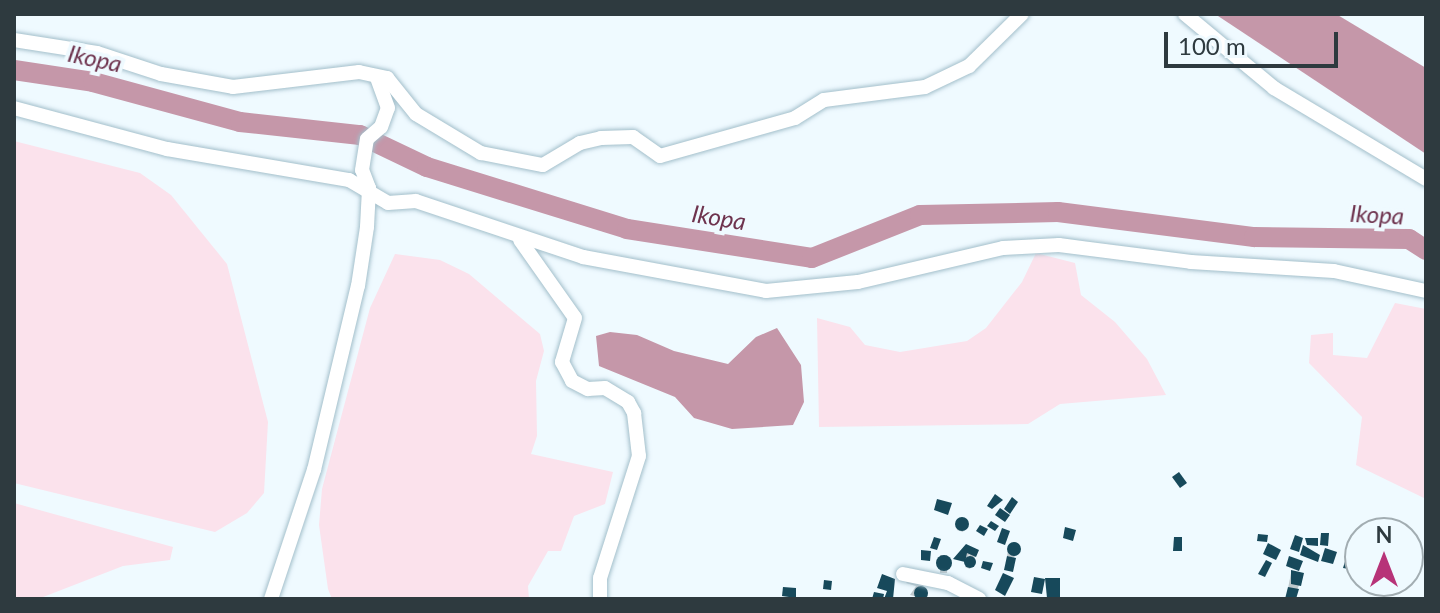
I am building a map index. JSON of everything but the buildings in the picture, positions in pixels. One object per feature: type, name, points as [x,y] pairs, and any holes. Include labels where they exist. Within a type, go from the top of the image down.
[{"type":"street","points":[[14,40],[97,53],[161,74],[233,87],[359,72],[387,78],[416,114],[481,153],[543,165],[580,143],[633,137],[660,156],[795,118],[824,100],[925,87],[969,66],[1022,14]]},
{"type":"street","points":[[1185,14],[1274,88],[1426,179]]},
{"type":"street","points":[[376,76],[385,88],[388,108]]},
{"type":"street","points":[[271,599],[314,470],[358,286],[369,188],[362,170],[367,139],[381,127],[392,102],[408,103]]},
{"type":"street","points":[[14,108],[167,149],[349,180],[369,188],[388,203],[416,201],[520,240],[766,291],[858,282],[1003,248],[1059,245],[1191,262],[1334,271],[1426,291]]},
{"type":"street","points":[[520,240],[575,318],[562,362],[572,381],[588,389],[605,388],[628,402],[634,413],[639,456],[600,578],[600,599]]},
{"type":"street","points":[[903,574],[948,583],[979,599]]},
{"type":"shaded area","points":[[1215,14],[1336,14],[1426,68],[1426,154]]},
{"type":"shaded area","points":[[14,141],[140,173],[171,195],[227,264],[268,422],[264,493],[247,513],[215,532],[14,483]]},
{"type":"shaded area","points":[[1036,253],[1075,263],[1081,295],[1115,322],[1147,359],[1166,395],[1060,404],[1028,424],[819,427],[817,318],[850,327],[865,345],[900,352],[967,341],[986,328],[1022,282]]},
{"type":"shaded area","points":[[395,254],[440,260],[469,274],[540,334],[544,351],[536,381],[537,436],[531,454],[613,472],[605,504],[574,516],[561,551],[548,551],[528,586],[529,599],[332,599],[328,589],[319,525],[322,489],[370,308]]},
{"type":"shaded area","points":[[1395,303],[1426,309],[1426,499],[1356,465],[1362,417],[1309,363],[1311,335],[1333,333],[1333,355],[1367,358]]},
{"type":"shaded area","points":[[777,328],[801,365],[804,402],[793,425],[732,429],[694,418],[675,397],[599,366],[596,336],[610,332],[637,335],[674,351],[728,364],[756,337]]},
{"type":"shaded area","points":[[14,503],[173,547],[170,560],[123,566],[38,599],[14,599]]},
{"type":"waterway","name":"Ikopa","points":[[14,70],[93,82],[240,122],[360,135],[427,167],[627,229],[812,258],[920,215],[1058,212],[1254,237],[1409,239],[1426,250]]}]
